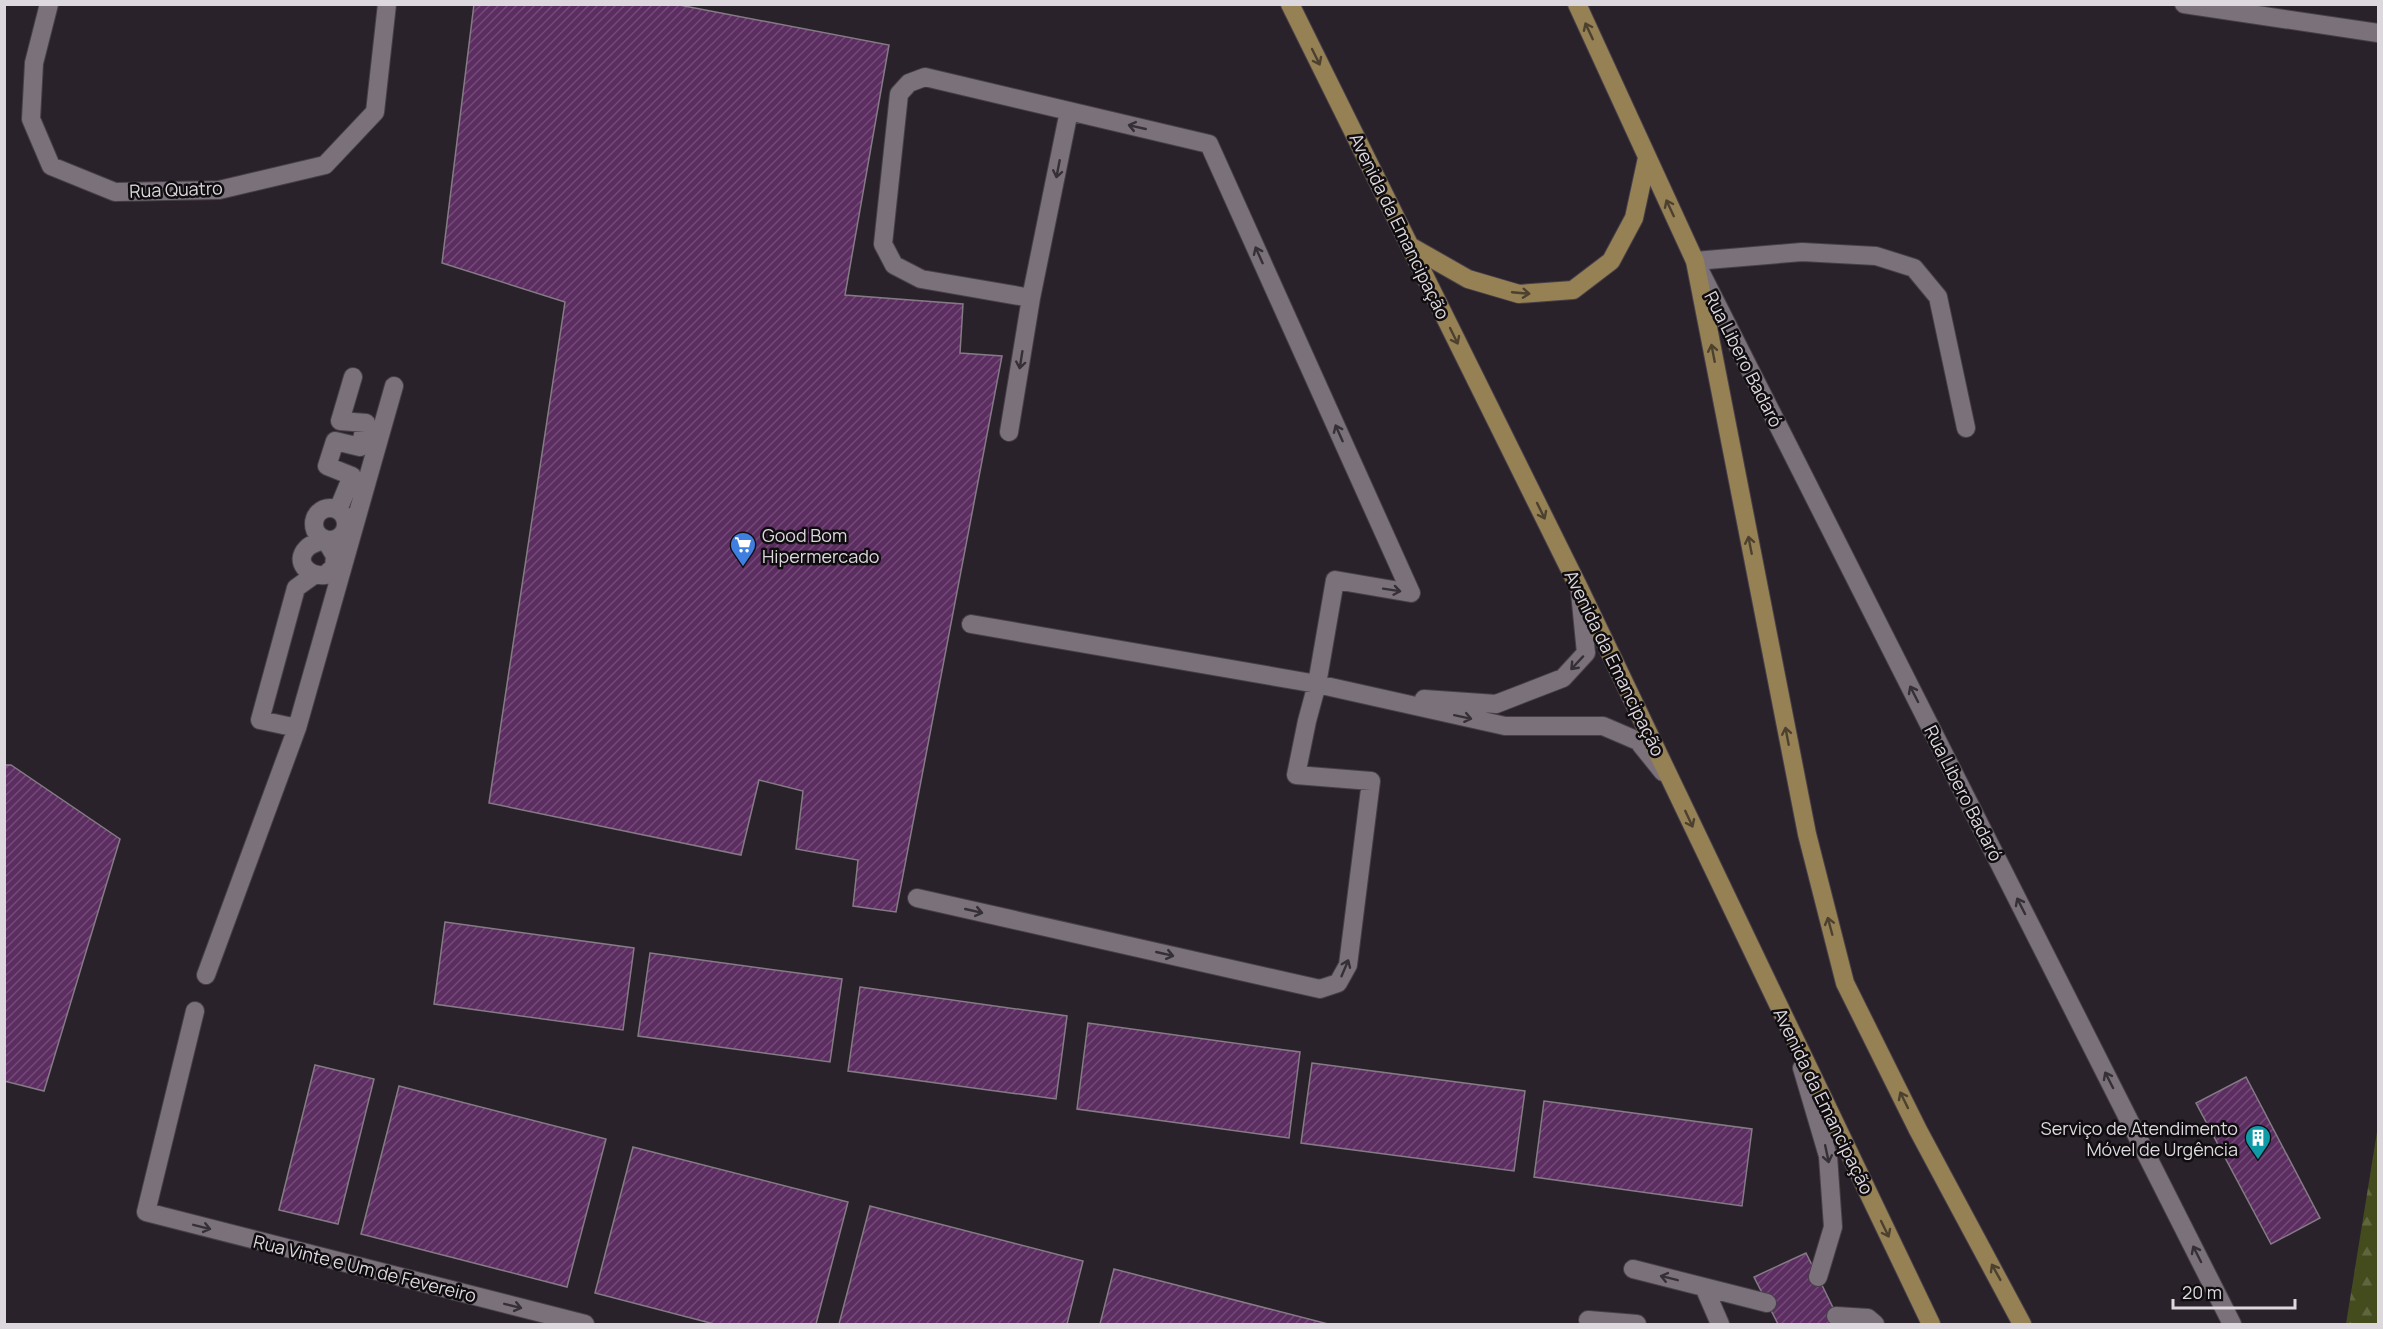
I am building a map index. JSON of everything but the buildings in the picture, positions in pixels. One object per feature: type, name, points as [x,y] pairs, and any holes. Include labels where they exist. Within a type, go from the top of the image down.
[{"type":"main road","name":"Avenida da Emancipação","points":[[1290,4],[1579,588],[1931,1324]]},
{"type":"main road","points":[[1577,4],[1695,261],[1807,834],[1845,983],[1918,1130],[2022,1324]]},
{"type":"main road","points":[[1410,246],[1468,279],[1519,294],[1573,290],[1611,261],[1634,218],[1647,158]]},
{"type":"street","name":"Rua Quatro","points":[[49,4],[34,63],[31,119],[51,166],[115,192],[219,190],[325,165],[375,112],[387,4]]},
{"type":"street","points":[[2184,4],[2249,9],[2379,33]]},
{"type":"street","points":[[917,898],[1320,989],[1338,983],[1348,965],[1371,781],[1296,775],[1317,684],[1335,580],[1411,593],[1209,144],[926,78],[909,83],[899,94],[883,244],[894,265],[921,279],[1031,298]]},
{"type":"street","points":[[1009,432],[1031,298],[1069,111]]},
{"type":"street","points":[[1695,261],[1802,252],[1876,256],[1914,268],[1938,297],[1966,428]]},
{"type":"street","name":"Rua Libero Badaró","points":[[1695,261],[2232,1324]]},
{"type":"street","points":[[297,728],[260,720],[296,588],[314,575],[325,575],[333,567],[335,556],[325,539],[335,539],[344,532],[345,518],[338,510],[352,476],[327,466],[335,441],[360,447],[366,423],[340,421],[353,377]]},
{"type":"street","points":[[206,975],[297,728],[394,386]]},
{"type":"street","points":[[1365,695],[1496,704],[1563,678],[1586,653],[1579,588]]},
{"type":"street","points":[[972,624],[1317,684],[1505,726],[1603,726],[1638,741],[1674,786]]},
{"type":"street","name":"Rua Vinte e Um de Fevereiro","points":[[195,1011],[146,1212],[585,1324]]},
{"type":"street","points":[[1794,1037],[1828,1156],[1833,1227],[1818,1277]]},
{"type":"street","points":[[1633,1269],[1767,1303]]},
{"type":"street","points":[[1704,1287],[1720,1324]]},
{"type":"street","points":[[1836,1316],[1868,1318],[1875,1324]]},
{"type":"street","points":[[1588,1320],[1637,1324]]},
{"type":"green space","points":[[2378,1126],[2378,1324],[2346,1324]]},
{"type":"place","name":"Good Bom Hipermercado","points":[[743,568]]},
{"type":"place","name":"Serviço de Atendimento Móvel de Urgência","points":[[2258,1161]]}]
